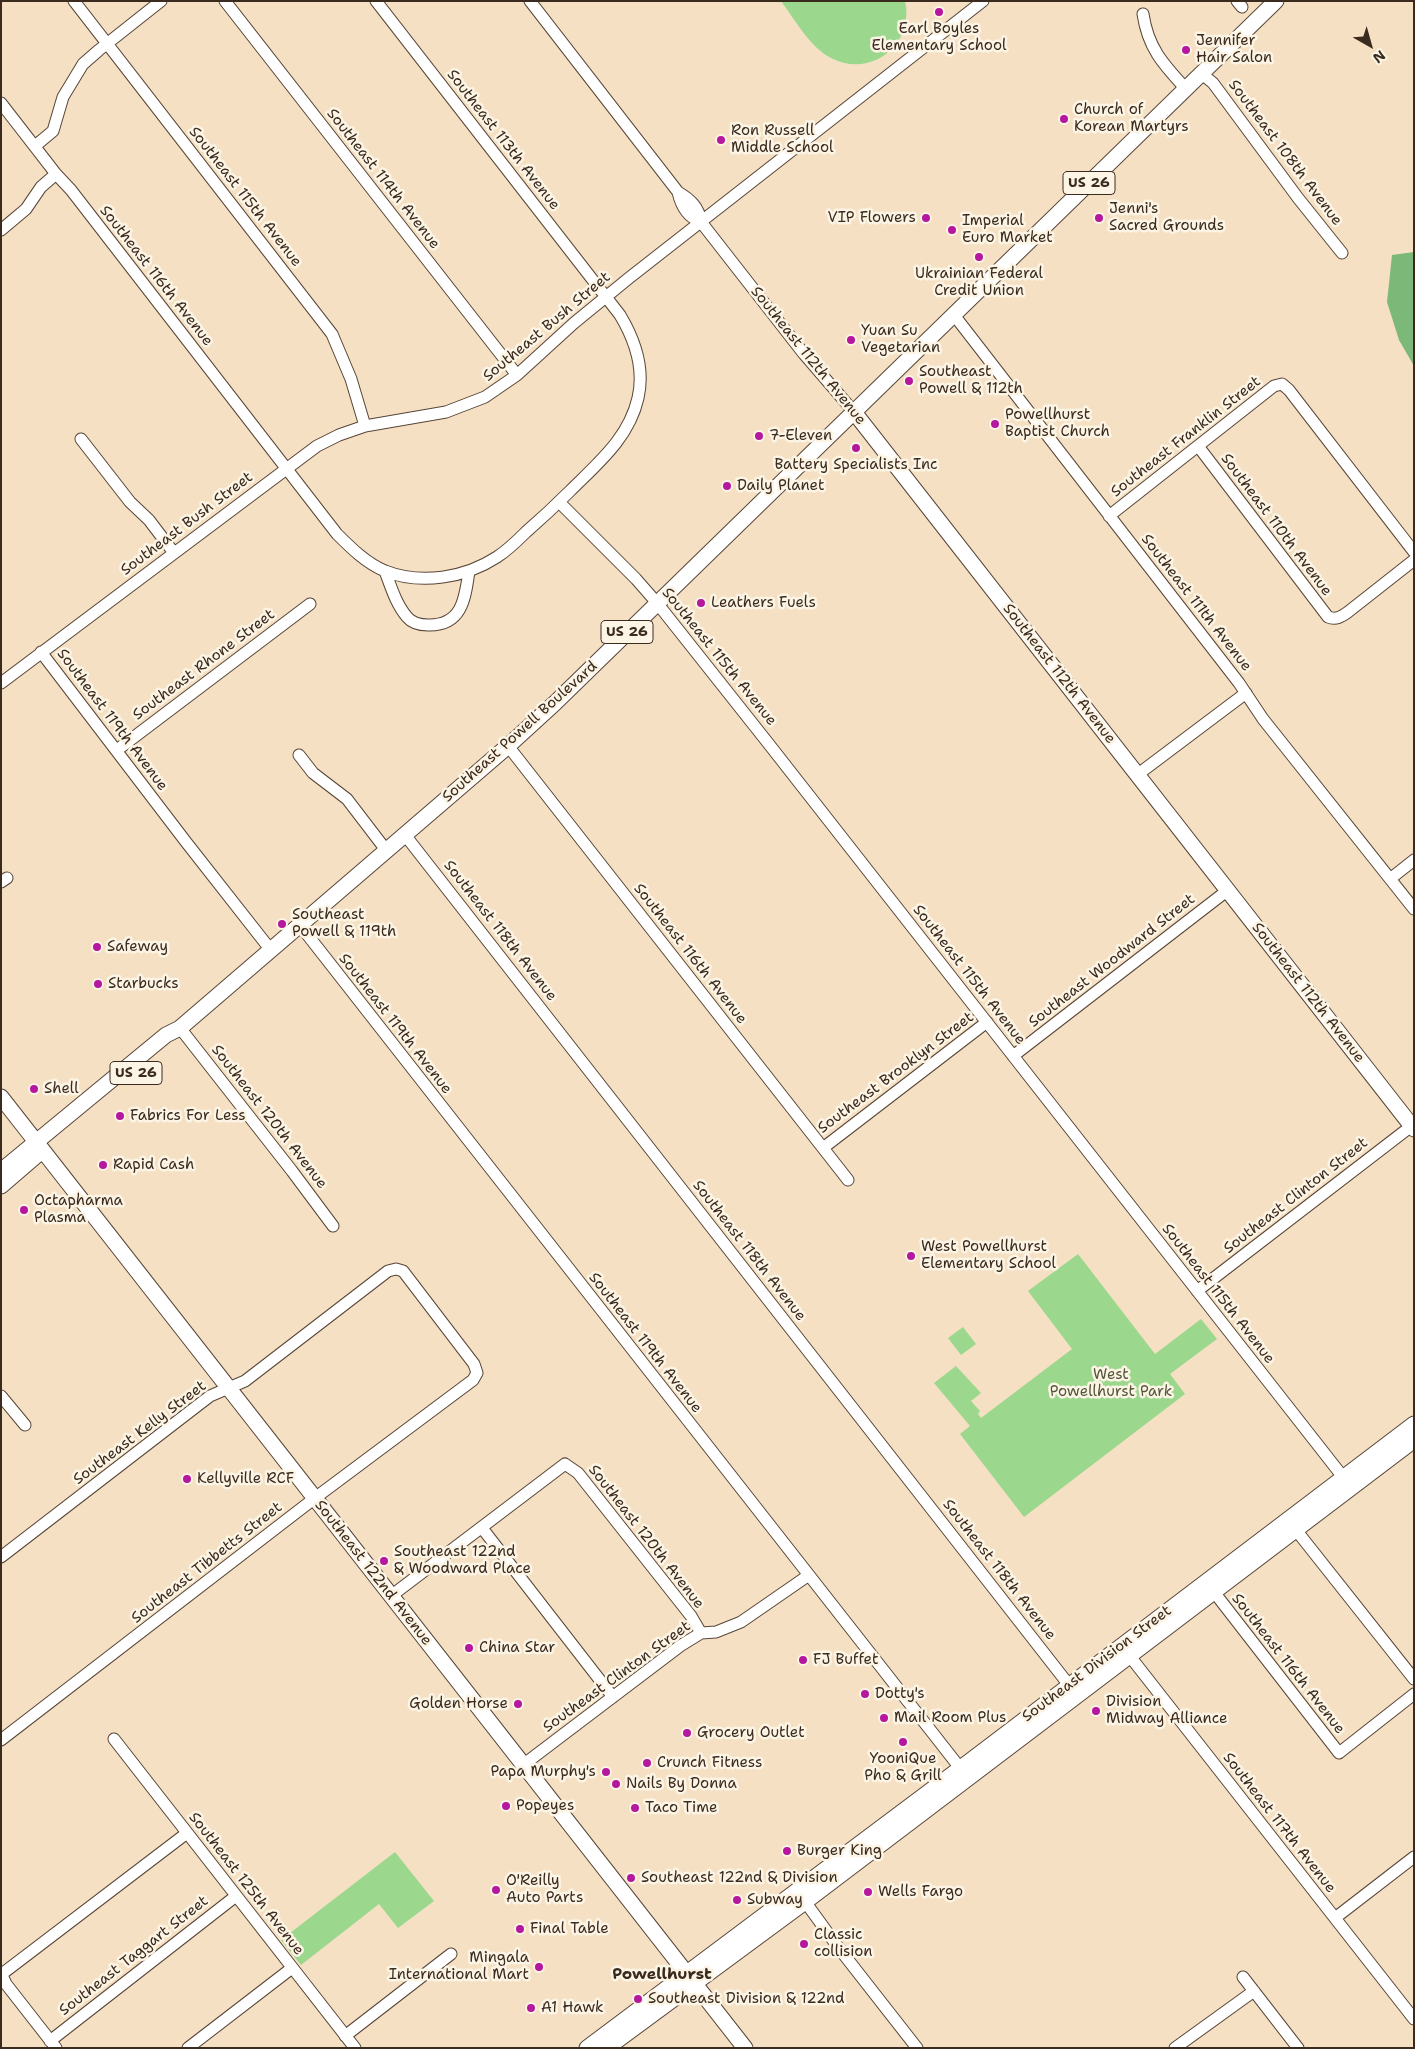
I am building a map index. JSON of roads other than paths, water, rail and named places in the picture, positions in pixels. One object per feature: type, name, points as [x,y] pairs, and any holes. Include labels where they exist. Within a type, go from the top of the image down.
[{"type":"main road","name":"Southeast Powell Boulevard","points":[[1,1186],[39,1146],[166,1035],[180,1028],[508,746],[1276,1]]},
{"type":"main road","name":"Southeast 112th Avenue","points":[[854,412],[1413,1126]]},
{"type":"main road","name":"Southeast 122nd Avenue","points":[[1,1097],[745,2048]]},
{"type":"main road","name":"Southeast Powell Boulevard","points":[[1,1172],[39,1146]]},
{"type":"main road","name":"Southeast Division Street","points":[[964,1773],[995,1758],[1343,1477],[1414,1424]]},
{"type":"main road","name":"Southeast Division Street","points":[[587,2048],[691,1978],[801,1896],[964,1773],[1026,1718],[1070,1685],[1126,1651],[1214,1592],[1414,1440]]},
{"type":"main road","points":[[995,1758],[998,1746],[1021,1726],[1026,1718]]},
{"type":"main road","name":"Southeast Division Street","points":[[607,2048],[691,1978]]},
{"type":"street","name":"Southeast 115th Avenue","points":[[74,1],[332,334],[351,379],[365,426]]},
{"type":"street","points":[[35,146],[53,131],[64,97],[79,70],[107,43],[161,1]]},
{"type":"street","name":"Southeast 114th Avenue","points":[[225,1],[517,375]]},
{"type":"street","name":"Southeast 113th Avenue","points":[[376,1],[620,315],[631,334],[638,352],[639,396],[633,417],[617,444],[559,502],[506,550],[492,560],[469,571],[448,576],[423,578],[385,571]]},
{"type":"street","name":"Southeast 112th Avenue","points":[[530,1],[678,192],[680,204],[691,219],[701,222],[804,354],[854,412]]},
{"type":"street","name":"Southeast Bush Street","points":[[1,683],[287,467],[327,440],[365,426],[455,410],[485,397],[517,375],[574,323],[606,297],[983,1]]},
{"type":"street","points":[[1143,14],[1151,45],[1160,60],[1186,89]]},
{"type":"street","name":"Southeast 108th Avenue","points":[[1202,74],[1213,83],[1298,198],[1342,253]]},
{"type":"street","name":"Southeast 116th Avenue","points":[[1,103],[287,467],[337,534],[352,550],[385,571]]},
{"type":"street","points":[[1,230],[26,209],[41,187],[56,174]]},
{"type":"street","name":"Southeast 111th Avenue","points":[[954,315],[1246,693],[1263,720],[1414,909]]},
{"type":"street","name":"Southeast Franklin Street","points":[[1110,516],[1274,386],[1282,384],[1289,390],[1414,552]]},
{"type":"street","points":[[81,440],[130,502],[149,520],[174,553]]},
{"type":"street","name":"Southeast 110th Avenue","points":[[1198,446],[1324,613],[1333,619],[1341,617],[1348,612],[1414,560]]},
{"type":"street","name":"Southeast 115th Avenue","points":[[559,502],[657,603],[1343,1477]]},
{"type":"street","points":[[385,571],[398,603],[407,617],[420,625],[436,625],[451,620],[462,607],[469,571]]},
{"type":"street","name":"Southeast Rhone Street","points":[[117,750],[310,604]]},
{"type":"street","name":"Southeast 119th Avenue","points":[[42,652],[270,949]]},
{"type":"street","points":[[1137,775],[1246,693]]},
{"type":"street","name":"Southeast 116th Avenue","points":[[508,746],[848,1180]]},
{"type":"street","points":[[299,755],[313,773],[347,799],[386,850]]},
{"type":"street","name":"Southeast 118th Avenue","points":[[405,835],[1070,1685]]},
{"type":"street","points":[[1390,879],[1414,860]]},
{"type":"street","name":"Southeast Woodward Street","points":[[1014,1056],[1228,890]]},
{"type":"street","name":"Southeast 119th Avenue","points":[[299,924],[964,1773]]},
{"type":"street","name":"Southeast Brooklyn Street","points":[[823,1148],[987,1022]]},
{"type":"street","name":"Southeast 120th Avenue","points":[[180,1028],[333,1226]]},
{"type":"street","name":"Southeast Clinton Street","points":[[1197,1291],[1413,1126]]},
{"type":"street","name":"Southeast Kelly Street","points":[[1,1557],[210,1396],[245,1381],[388,1271],[396,1269]]},
{"type":"street","name":"Southeast Tibbetts Street","points":[[1,1740],[315,1498],[473,1380],[478,1372],[474,1364],[403,1271],[396,1269]]},
{"type":"street","points":[[1,1396],[24,1425]]},
{"type":"street","name":"Southeast 120th Avenue","points":[[482,1528],[565,1464],[578,1473],[691,1616],[701,1633]]},
{"type":"street","points":[[391,1596],[482,1528],[614,1696]]},
{"type":"street","points":[[1296,1530],[1414,1679]]},
{"type":"street","name":"Southeast Clinton Street","points":[[523,1765],[701,1633],[716,1632],[741,1622],[809,1575]]},
{"type":"street","name":"Southeast 116th Avenue","points":[[1214,1592],[1339,1753],[1414,1694]]},
{"type":"street","name":"Southeast 117th Avenue","points":[[1126,1651],[1335,1918],[1412,2012]]},
{"type":"street","name":"Southeast 125th Avenue","points":[[114,1739],[355,2048]]},
{"type":"street","points":[[53,2044],[6,1984],[2,1974],[187,1832]]},
{"type":"street","points":[[1335,1918],[1414,1857]]},
{"type":"street","name":"Southeast Taggart Street","points":[[53,2044],[236,1896]]},
{"type":"street","points":[[801,1896],[838,1947],[917,2048]]},
{"type":"street","points":[[345,2036],[451,1954]]},
{"type":"street","points":[[188,2048],[292,1968]]},
{"type":"street","points":[[1243,1977],[1298,2048]]},
{"type":"street","points":[[1175,2048],[1254,1991]]},
{"type":"place","name":"Earl Boyles Elementary School","points":[[939,12]]},
{"type":"place","name":"Jennifer Hair Salon","points":[[1186,50]]},
{"type":"place","name":"Church of Korean Martyrs","points":[[1064,119]]},
{"type":"place","name":"Ron Russell Middle School","points":[[721,140]]},
{"type":"place","name":"VIP Flowers","points":[[926,218]]},
{"type":"place","name":"Jenni's Sacred Grounds","points":[[1099,218]]},
{"type":"place","name":"Imperial Euro Market","points":[[952,230]]},
{"type":"place","name":"Ukrainian Federal Credit Union","points":[[979,257]]},
{"type":"place","name":"Yuan Su Vegetarian","points":[[851,340]]},
{"type":"place","name":"Southeast Powell & 112th","points":[[909,381]]},
{"type":"place","name":"Powellhurst Baptist Church","points":[[995,424]]},
{"type":"place","name":"7-Eleven","points":[[759,436]]},
{"type":"place","name":"Battery Specialists Inc","points":[[856,448]]},
{"type":"place","name":"Daily Planet","points":[[727,486]]},
{"type":"place","name":"Leathers Fuels","points":[[701,603]]},
{"type":"place","name":"Southeast Powell & 119th","points":[[282,924]]},
{"type":"place","name":"Safeway","points":[[97,947]]},
{"type":"place","name":"Starbucks","points":[[98,984]]},
{"type":"place","name":"Shell","points":[[34,1089]]},
{"type":"place","name":"Fabrics For Less","points":[[120,1116]]},
{"type":"place","name":"Rapid Cash","points":[[103,1165]]},
{"type":"place","name":"Octapharma Plasma","points":[[24,1210]]},
{"type":"place","name":"West Powellhurst Elementary School","points":[[911,1256]]},
{"type":"place","name":"Kellyville RCF","points":[[187,1479]]},
{"type":"place","name":"Southeast 122nd & Woodward Place","points":[[384,1561]]},
{"type":"place","name":"China Star","points":[[469,1648]]},
{"type":"place","name":"FJ Buffet","points":[[803,1660]]},
{"type":"place","name":"Dotty's","points":[[865,1694]]},
{"type":"place","name":"Golden Horse","points":[[518,1704]]},
{"type":"place","name":"Division Midway Alliance","points":[[1096,1711]]},
{"type":"place","name":"Mail Room Plus","points":[[884,1718]]},
{"type":"place","name":"Grocery Outlet","points":[[687,1733]]},
{"type":"place","name":"YooniQue Pho & Grill","points":[[903,1742]]},
{"type":"place","name":"Crunch Fitness","points":[[647,1763]]},
{"type":"place","name":"Papa Murphy's","points":[[606,1772]]},
{"type":"place","name":"Nails By Donna","points":[[616,1784]]},
{"type":"place","name":"Popeyes","points":[[506,1806]]},
{"type":"place","name":"Taco Time","points":[[635,1808]]},
{"type":"place","name":"Burger King","points":[[787,1851]]},
{"type":"place","name":"Southeast 122nd & Division","points":[[631,1878]]},
{"type":"place","name":"O'Reilly Auto Parts","points":[[496,1890]]},
{"type":"place","name":"Wells Fargo","points":[[868,1892]]},
{"type":"place","name":"Subway","points":[[737,1900]]},
{"type":"place","name":"Final Table","points":[[520,1929]]},
{"type":"place","name":"Classic collision","points":[[804,1944]]},
{"type":"place","name":"Mingala International Mart","points":[[539,1967]]},
{"type":"place","name":"Southeast Division & 122nd","points":[[638,1999]]},
{"type":"place","name":"A1 Hawk","points":[[531,2008]]},
{"type":"district","name":"Powellhurst","points":[[662,1975]]},
{"type":"park label","name":"West Powellhurst Park","points":[[1111,1384]]}]
